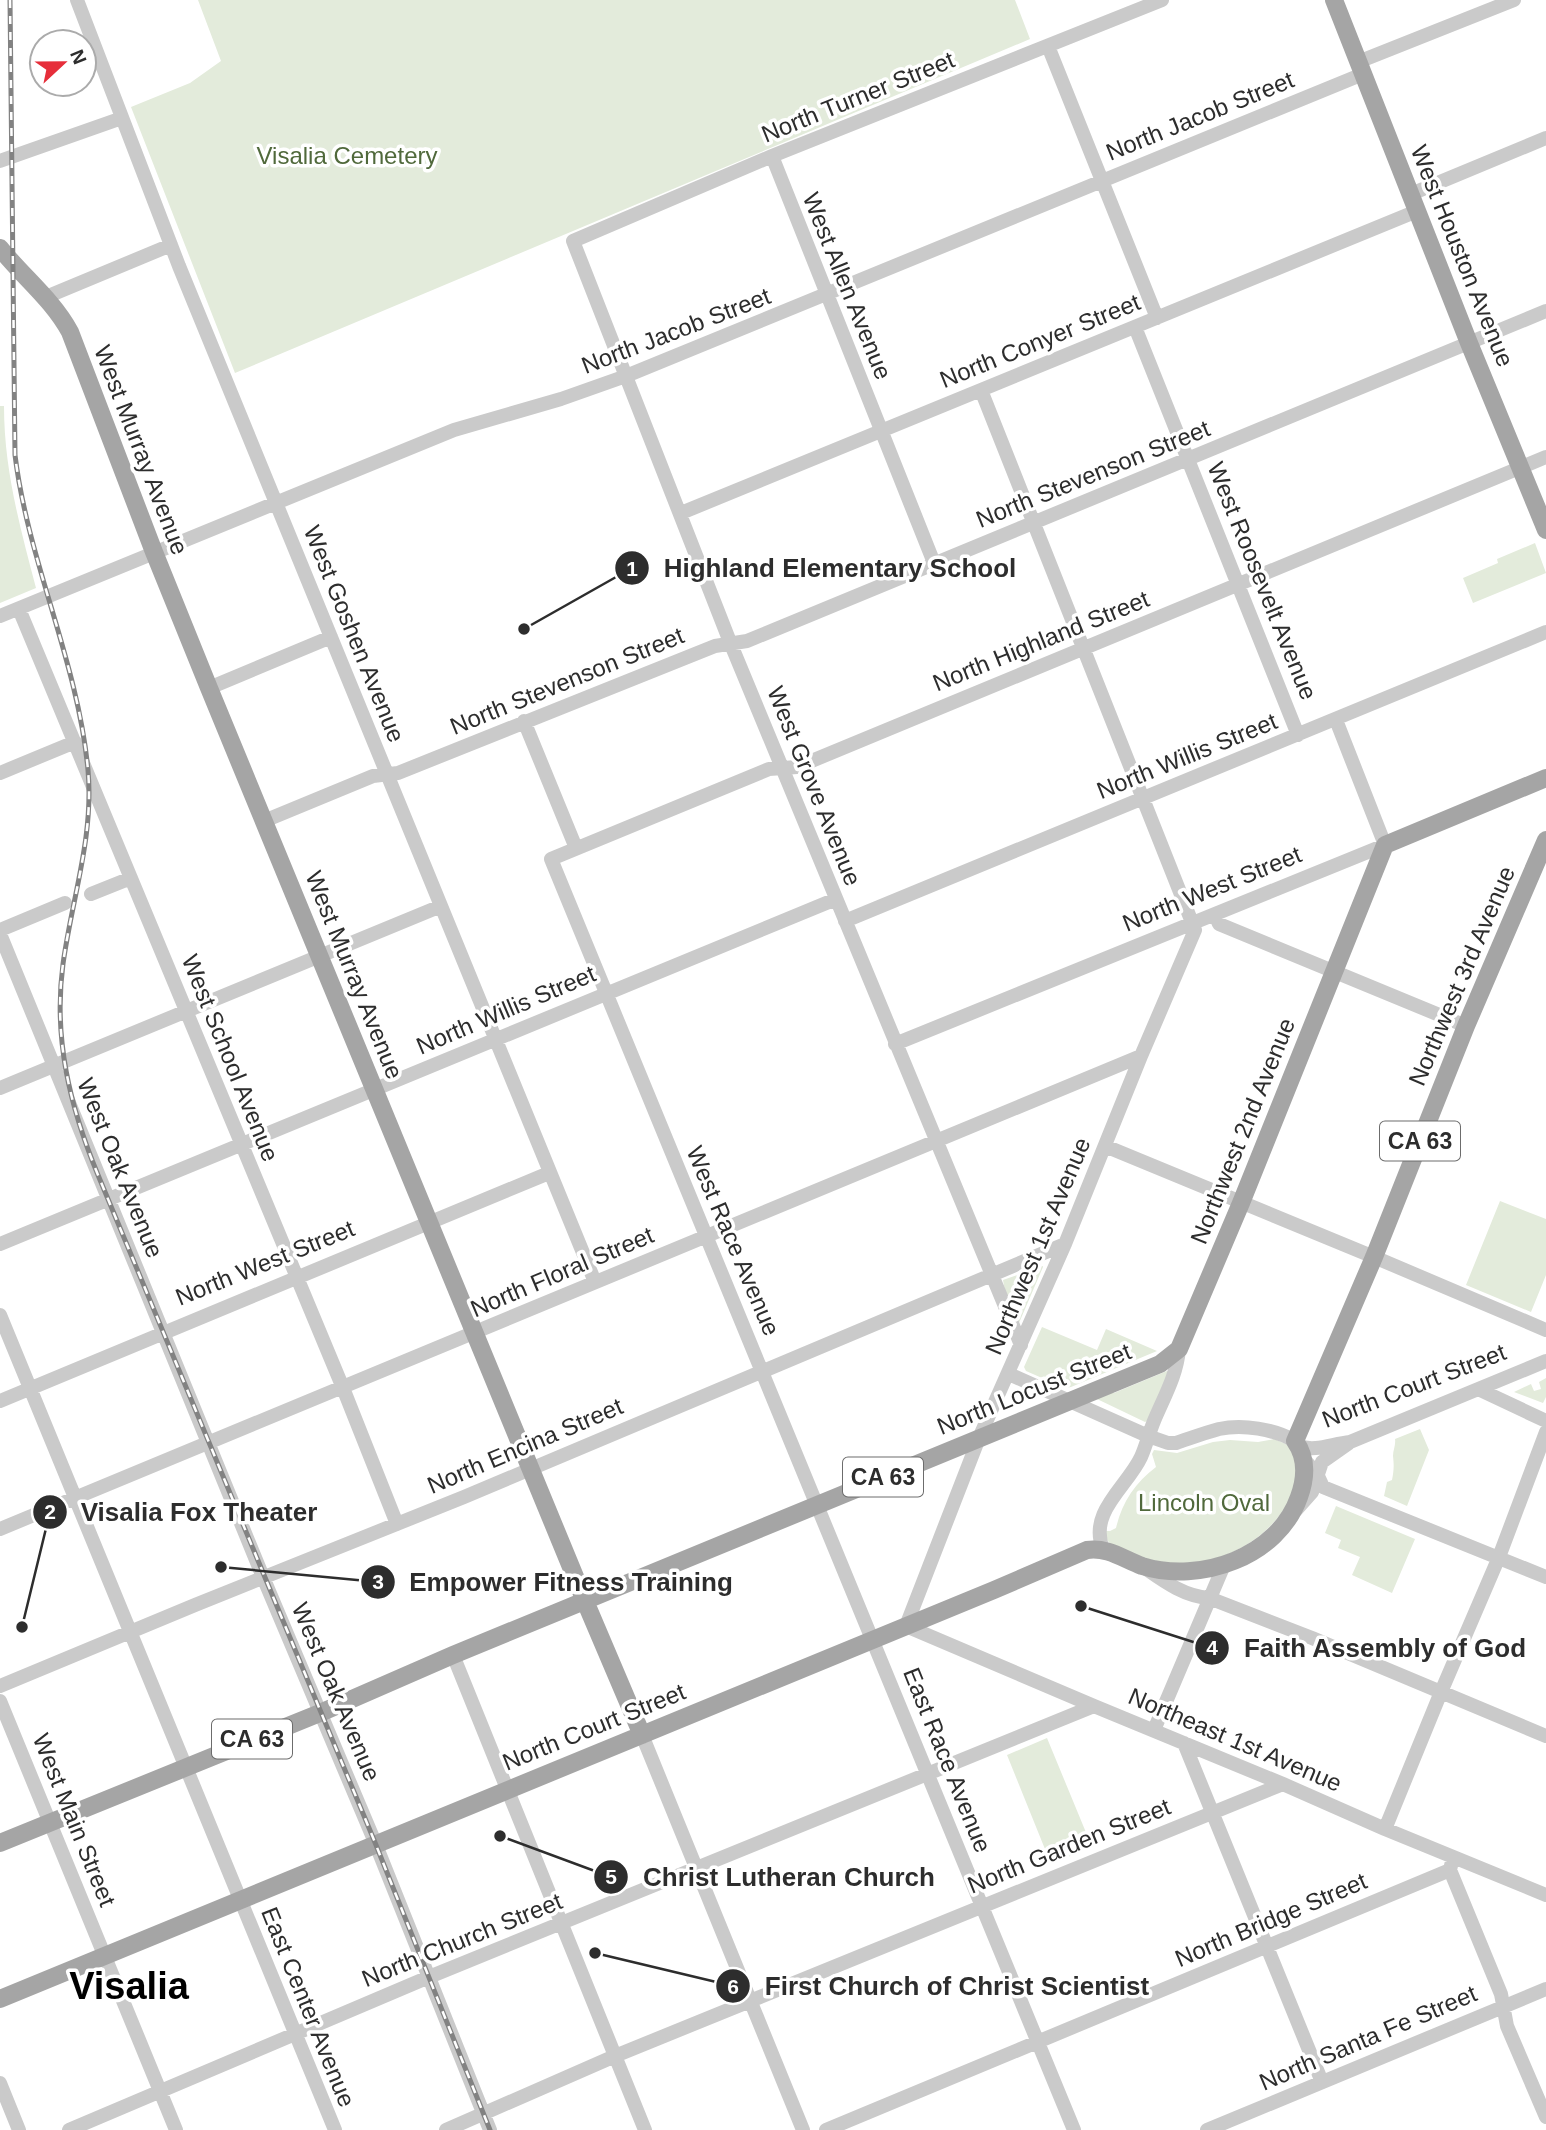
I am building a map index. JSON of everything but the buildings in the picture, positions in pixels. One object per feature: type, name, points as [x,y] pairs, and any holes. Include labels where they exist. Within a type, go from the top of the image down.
[{"type":"main road","name":"West Houston Avenue","points":[[1334,0],[1546,530]]},
{"type":"main road","name":"West Murray Avenue","points":[[0,248],[21,274],[46,297],[70,332],[209,688],[642,1735]]},
{"type":"main road","name":"North West Street","points":[[1385,845],[1546,778]]},
{"type":"main road","name":"Northwest 3rd Avenue","points":[[1299,1449],[1466,1026],[1546,840]]},
{"type":"main road","name":"Northwest 2nd Avenue","points":[[1179,1349],[1241,1203],[1385,845]]},
{"type":"main road","name":"North Locust Street","points":[[50,1822],[320,1713],[1160,1363],[1179,1349]]},
{"type":"main road","name":"CA 63","points":[[1103,1549],[1143,1566],[1183,1572],[1224,1565],[1253,1551],[1275,1534],[1298,1500],[1303,1485],[1299,1449]]},
{"type":"main road","name":"North Court Street","points":[[0,1999],[1074,1555],[1087,1550],[1103,1549]]},
{"type":"main road","name":"CA 63","points":[[0,1843],[50,1822]]},
{"type":"street","name":"West Goshen Avenue","points":[[77,0],[171,245],[595,1282]]},
{"type":"street","name":"North Turner Street","points":[[573,241],[772,156],[1162,0]]},
{"type":"street","name":"North Jacob Street","points":[[0,617],[454,430],[561,399],[626,376],[827,295],[1103,181],[1514,0]]},
{"type":"street","points":[[1048,46],[1157,318]]},
{"type":"street","points":[[0,160],[122,118]]},
{"type":"street","points":[[1411,194],[1546,138]]},
{"type":"street","name":"West Allen Avenue","points":[[772,156],[934,563]]},
{"type":"street","name":"North Conyer Street","points":[[681,513],[1418,211]]},
{"type":"street","name":"West Grove Avenue","points":[[573,241],[730,642],[1021,1345]]},
{"type":"street","points":[[46,297],[171,245]]},
{"type":"street","name":"North Stevenson Street","points":[[264,821],[373,776],[398,773],[715,646],[747,641],[1546,311]]},
{"type":"street","name":"West Roosevelt Avenue","points":[[1135,327],[1298,735]]},
{"type":"street","points":[[981,390],[1192,924]]},
{"type":"street","name":"North Highland Street","points":[[551,859],[769,769],[797,767],[1546,457]]},
{"type":"street","name":"West School Avenue","points":[[19,609],[397,1524]]},
{"type":"street","name":"North Willis Street","points":[[845,921],[1546,632]]},
{"type":"street","points":[[209,688],[331,637]]},
{"type":"street","name":"West Roosevelt Avenue","points":[[1335,720],[1385,845]]},
{"type":"street","points":[[524,721],[576,848]]},
{"type":"street","points":[[0,772],[75,742]]},
{"type":"street","name":"North West Street","points":[[895,1044],[1385,845]]},
{"type":"street","name":"West Race Avenue","points":[[551,859],[873,1640]]},
{"type":"street","points":[[91,894],[131,878]]},
{"type":"street","name":"North Willis Street","points":[[0,1244],[836,899]]},
{"type":"street","points":[[0,932],[65,903]]},
{"type":"street","points":[[0,1088],[441,906]]},
{"type":"street","points":[[1215,915],[1219,924],[1466,1026]]},
{"type":"street","name":"Northwest 1st Avenue","points":[[906,1626],[979,1438],[1065,1244],[1195,930],[1192,924]]},
{"type":"street","name":"West Oak Avenue","points":[[0,932],[375,1844],[489,2130]]},
{"type":"street","name":"North Floral Street","points":[[0,1529],[1141,1056]]},
{"type":"street","points":[[1105,1146],[1546,1330]]},
{"type":"street","name":"North West Street","points":[[0,1401],[162,1331],[549,1173]]},
{"type":"street","name":"North Encina Street","points":[[0,1686],[532,1469],[1065,1244]]},
{"type":"street","name":"East Center Avenue","points":[[0,1315],[335,2130]]},
{"type":"street","name":"Northwest 2nd Avenue","points":[[1148,1436],[1177,1366],[1179,1349]]},
{"type":"street","name":"North Court Street","points":[[1299,1449],[1315,1450],[1331,1444],[1350,1442],[1546,1361]]},
{"type":"street","points":[[1009,1374],[1168,1443],[1235,1428],[1285,1435],[1299,1449],[1317,1484],[1546,1577]]},
{"type":"street","points":[[1478,1390],[1546,1421]]},
{"type":"street","points":[[1385,1829],[1499,1557],[1546,1432]]},
{"type":"street","points":[[1103,1549],[1100,1532],[1105,1512],[1140,1459],[1148,1436]]},
{"type":"street","points":[[1288,1518],[1317,1484],[1322,1462],[1350,1442]]},
{"type":"street","points":[[1154,1730],[1224,1565]]},
{"type":"street","points":[[1143,1566],[1168,1584],[1196,1597],[1209,1598],[1546,1736]]},
{"type":"street","name":"Northeast 1st Avenue","points":[[906,1626],[1283,1784],[1385,1829],[1451,1864],[1546,1895]]},
{"type":"street","name":"East Race Avenue","points":[[873,1640],[1074,2130]]},
{"type":"street","points":[[453,1656],[645,2130]]},
{"type":"street","name":"West Main Street","points":[[0,1701],[176,2130]]},
{"type":"street","name":"North Church Street","points":[[69,2130],[696,1867],[1094,1706]]},
{"type":"street","points":[[642,1735],[803,2130]]},
{"type":"street","points":[[1184,1744],[1322,2082]]},
{"type":"street","name":"North Garden Street","points":[[446,2130],[615,2056],[1283,1784]]},
{"type":"street","points":[[1451,1864],[1501,1994],[1507,2026],[1546,2116]]},
{"type":"street","name":"North Bridge Street","points":[[825,2130],[1267,1946],[1451,1864]]},
{"type":"street","name":"North Santa Fe Street","points":[[1207,2130],[1546,1989]]},
{"type":"street","points":[[0,2083],[19,2130]]},
{"type":"green space","name":"Visalia Cemetery","points":[[198,0],[1015,0],[1030,39],[235,373],[131,107],[190,83],[221,61]]},
{"type":"green space","points":[[0,406],[4,406],[14,498],[36,588],[0,603]]},
{"type":"green space","points":[[1535,543],[1546,573],[1473,603],[1463,578],[1498,563],[1497,559]]},
{"type":"green space","points":[[1500,1201],[1546,1219],[1546,1275],[1531,1312],[1466,1285]]},
{"type":"green space","points":[[1043,1266],[1019,1323],[1008,1308],[1003,1280]]},
{"type":"green space","points":[[1042,1327],[1097,1350],[1106,1329],[1157,1351],[1065,1388],[1026,1371],[1024,1367]]},
{"type":"green space","points":[[1167,1371],[1149,1420],[1145,1422],[1097,1399],[1107,1393],[1114,1393]]},
{"type":"green space","points":[[1546,1378],[1546,1397],[1543,1403],[1514,1392],[1531,1384],[1534,1391],[1541,1389],[1539,1382]]},
{"type":"green space","points":[[1420,1429],[1429,1450],[1407,1506],[1384,1496],[1387,1482],[1392,1480],[1395,1439]]},
{"type":"green space","name":"Lincoln Oval","points":[[1274,1439],[1289,1446],[1294,1452],[1298,1483],[1282,1512],[1251,1542],[1210,1560],[1181,1564],[1138,1556],[1106,1539],[1105,1531],[1116,1528],[1130,1494],[1156,1467],[1152,1454],[1154,1450],[1177,1453],[1213,1442],[1258,1442]]},
{"type":"green space","points":[[1336,1506],[1415,1539],[1392,1593],[1352,1575],[1360,1557],[1338,1548],[1341,1540],[1325,1533]]},
{"type":"green space","points":[[1047,1738],[1092,1847],[1051,1864],[1007,1755]]},
{"type":"railway","points":[[10,0],[15,455],[30,534],[74,690],[88,770],[85,843],[60,992],[66,1072],[79,1124],[98,1175],[374,1840],[490,2130]]},
{"type":"place","name":"Highland Elementary School","points":[[524,629]]},
{"type":"place","name":"Empower Fitness Training","points":[[221,1567]]},
{"type":"place","name":"Faith Assembly of God","points":[[1081,1606]]},
{"type":"place","name":"Visalia Fox Theater","points":[[22,1627]]},
{"type":"place","name":"Christ Lutheran Church","points":[[500,1836]]},
{"type":"place","name":"First Church of Christ Scientist","points":[[595,1953]]},
{"type":"district","name":"Visalia","points":[[129,1986]]}]
